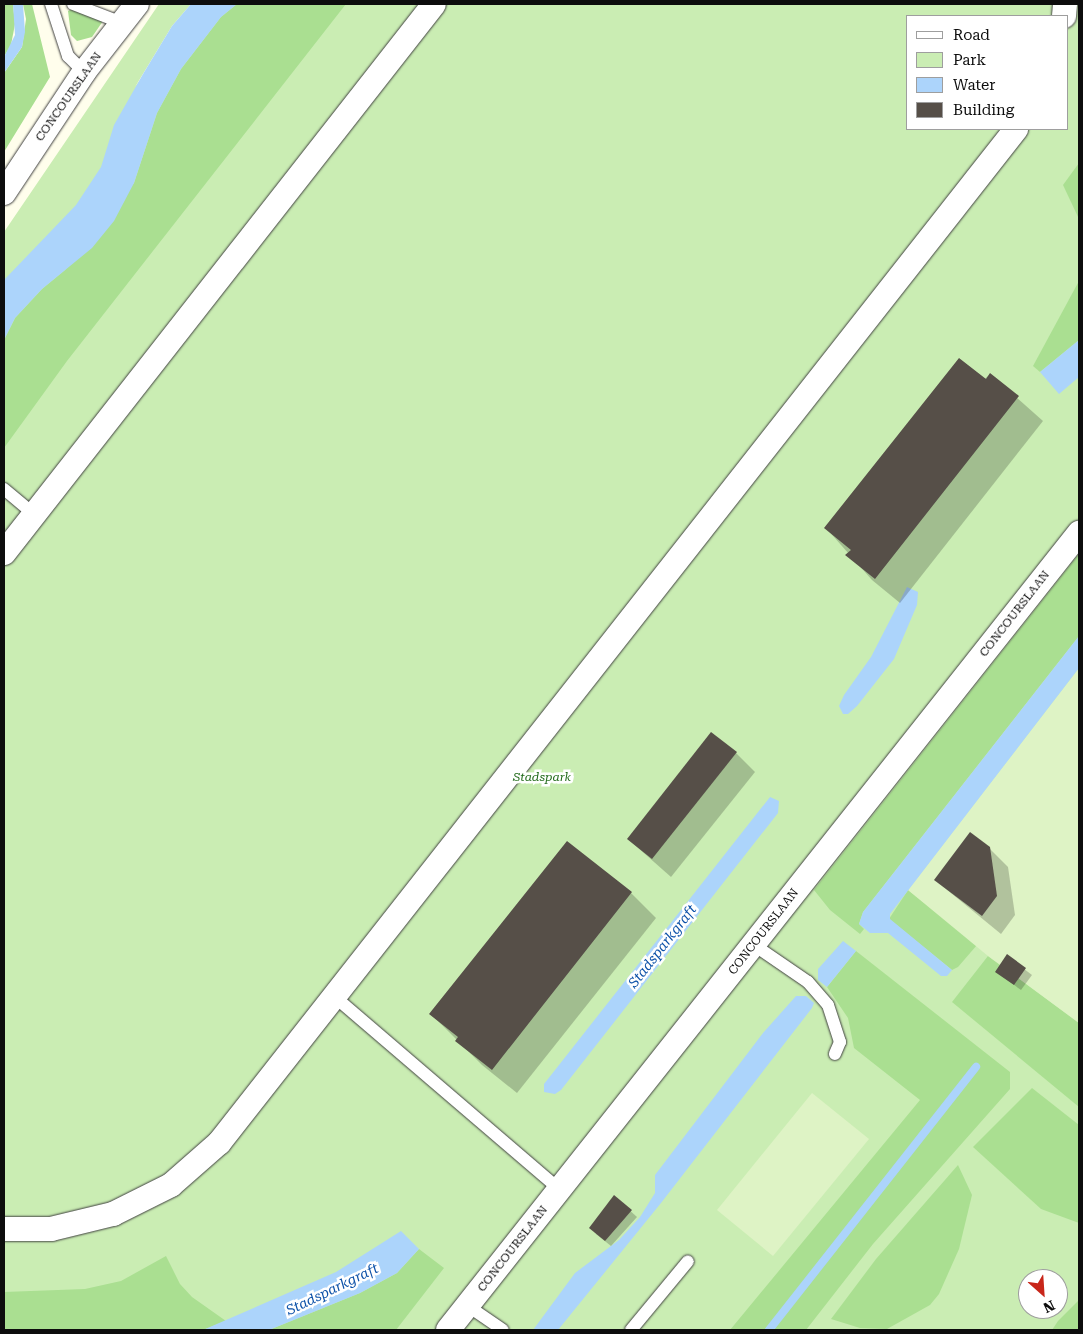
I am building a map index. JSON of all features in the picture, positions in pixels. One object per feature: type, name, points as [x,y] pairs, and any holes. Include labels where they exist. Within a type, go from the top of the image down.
[{"type":"street","name":"CONCOURSLAAN","points":[[4,192],[84,72],[137,4]]},
{"type":"street","points":[[4,552],[434,4]]},
{"type":"street","points":[[4,1229],[51,1229],[83,1223],[143,1201],[171,1185],[219,1143],[1015,130]]},
{"type":"street","name":"CONCOURSLAAN","points":[[448,1330],[1079,532]]},
{"type":"lane","points":[[50,4],[68,56],[84,72]]},
{"type":"lane","points":[[73,4],[122,23]]},
{"type":"lane","points":[[4,489],[34,514]]},
{"type":"lane","points":[[754,945],[808,982],[828,1005],[840,1042],[835,1054]]},
{"type":"lane","points":[[335,997],[560,1190]]},
{"type":"lane","points":[[631,1330],[688,1262]]},
{"type":"lane","points":[[468,1306],[503,1330]]},
{"type":"green space","points":[[4,4],[13,4],[15,24],[11,45],[4,57]]},
{"type":"green space","points":[[23,4],[32,4],[50,77],[4,152],[4,73],[22,47],[26,19]]},
{"type":"green space","name":"Stadspark","points":[[159,4],[191,4],[172,26],[135,87],[195,4],[1079,4],[1079,1330],[4,1330],[4,232]]},
{"type":"green space","points":[[237,4],[346,4],[67,361],[4,448],[4,340],[15,318],[42,289],[65,270],[134,183],[157,113],[181,69],[221,17]]},
{"type":"green space","points":[[72,9],[103,21],[92,37],[77,41],[71,35],[68,11]]},
{"type":"green space","points":[[1079,163],[1079,219],[1063,185]]},
{"type":"green space","points":[[1079,281],[1079,340],[1040,372],[1033,366]]},
{"type":"green space","points":[[1079,554],[1079,636],[863,912],[859,924],[864,929],[860,934],[830,910],[814,890]]},
{"type":"green space","points":[[1079,668],[1079,1023],[988,956],[908,890]]},
{"type":"green space","points":[[908,890],[977,945],[958,967],[952,970],[889,919]]},
{"type":"green space","points":[[856,951],[1010,1072],[1010,1089],[873,1244],[806,1330],[730,1330],[920,1100],[854,1048],[848,1018],[827,987]]},
{"type":"green space","points":[[988,956],[1079,1023],[1079,1107],[952,1002]]},
{"type":"green space","points":[[1032,1088],[1079,1125],[1079,1223],[1041,1209],[973,1147]]},
{"type":"green space","points":[[812,1093],[869,1139],[773,1256],[717,1210]]},
{"type":"green space","points":[[958,1165],[972,1195],[959,1249],[939,1294],[930,1305],[887,1329],[860,1328],[831,1319],[876,1259]]},
{"type":"green space","points":[[419,1249],[444,1268],[396,1330],[269,1330],[360,1293],[397,1273]]},
{"type":"green space","points":[[166,1256],[180,1284],[192,1297],[226,1321],[203,1330],[4,1330],[4,1292],[85,1289],[121,1281]]},
{"type":"green space","points":[[1079,1300],[1079,1330],[1052,1330],[1060,1319],[1068,1319],[1068,1311]]},
{"type":"water","points":[[13,4],[23,4],[25,32],[22,47],[4,73],[4,57],[15,35]]},
{"type":"water","points":[[191,4],[237,4],[221,17],[181,69],[157,113],[134,183],[114,221],[92,248],[42,289],[15,318],[4,340],[4,280],[76,205],[101,167],[114,125],[143,74],[172,26]]},
{"type":"water","points":[[1079,340],[1079,377],[1059,394],[1040,372]]},
{"type":"water","points":[[907,587],[918,592],[917,605],[894,659],[857,706],[848,714],[843,714],[839,706],[844,695],[871,657]]},
{"type":"water","points":[[1079,636],[1079,668],[890,914],[890,919],[952,970],[947,976],[941,976],[888,933],[870,933],[859,924],[863,912]]},
{"type":"water","name":"Stadsparkgraft","points":[[770,797],[779,801],[778,813],[561,1090],[555,1094],[544,1092],[544,1084]]},
{"type":"water","points":[[843,941],[856,951],[827,987],[818,980],[818,969]]},
{"type":"water","points":[[796,996],[806,996],[814,1003],[812,1008],[661,1203],[558,1330],[533,1330],[575,1273],[619,1240],[640,1217],[655,1193],[655,1175],[763,1033]]},
{"type":"water","name":"Stadsparkgraft","points":[[401,1231],[419,1249],[397,1273],[360,1293],[269,1330],[203,1330],[336,1272]]},
{"type":"building","points":[[959,358],[986,379],[990,373],[1019,396],[875,579],[845,555],[851,550],[824,528]]},
{"type":"building","points":[[711,732],[737,752],[652,859],[627,839]]},
{"type":"building","points":[[970,832],[990,847],[997,896],[982,916],[934,880]]},
{"type":"building","points":[[567,841],[632,892],[492,1070],[455,1041],[458,1037],[429,1014]]},
{"type":"building","points":[[1007,954],[1026,968],[1014,985],[995,972]]},
{"type":"building","points":[[614,1195],[632,1210],[605,1241],[589,1228]]},
{"type":"waterway","points":[[769,1330],[976,1067]]}]
